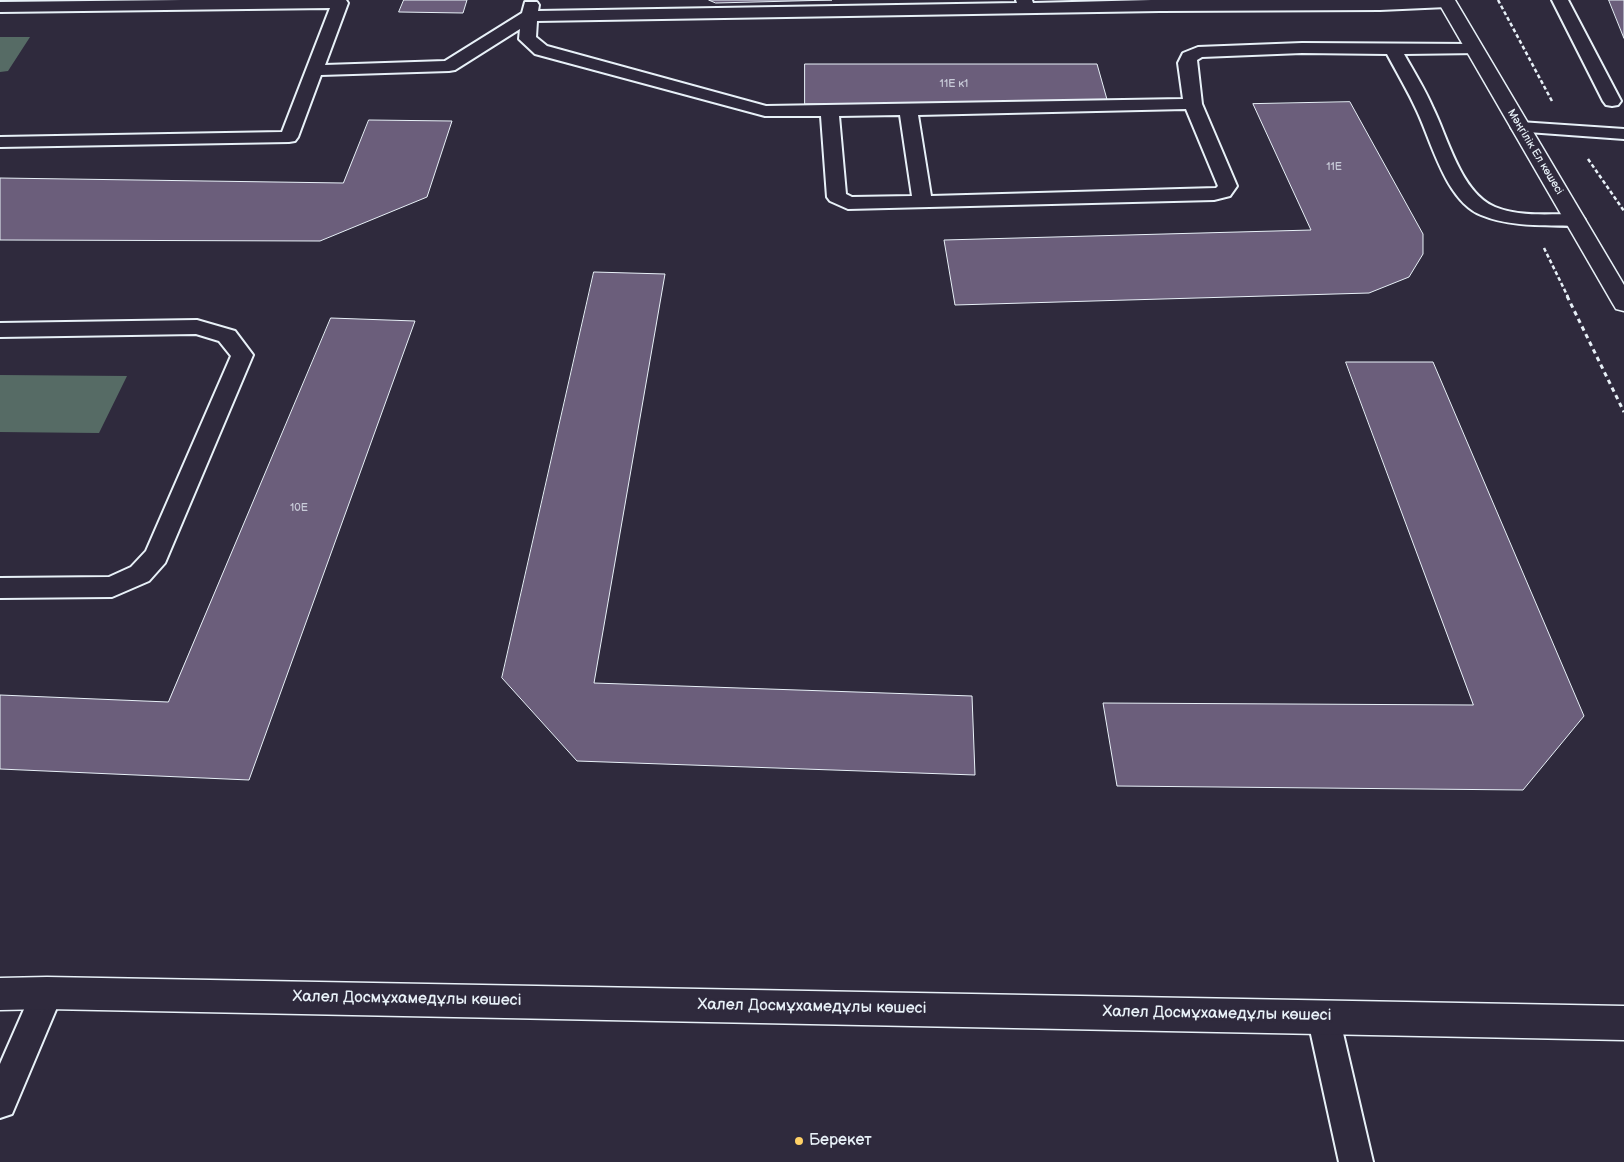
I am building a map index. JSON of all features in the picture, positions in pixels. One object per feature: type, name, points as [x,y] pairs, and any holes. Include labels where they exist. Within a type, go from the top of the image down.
[{"type":"street","name":"Мәңгілік Ел көшесі","points":[[1447,1],[1624,304]]},
{"type":"street","name":"Халел Досмұхамедұлы көшесі","points":[[0,994],[47,993],[1624,1023]]},
{"type":"lane","points":[[1560,0],[1612,101]]},
{"type":"lane","points":[[314,70],[449,66],[530,8],[1447,1]]},
{"type":"lane","points":[[0,7],[340,3],[288,137],[0,142]]},
{"type":"lane","points":[[530,8],[527,38],[541,50],[765,111],[1193,104]]},
{"type":"lane","points":[[830,111],[837,197],[848,203],[1214,194],[1222,192],[1228,186],[1193,104],[1187,63],[1189,57],[1198,52],[1302,48],[1474,49]]},
{"type":"lane","points":[[1393,49],[1427,113],[1465,196],[1478,206],[1493,213],[1528,218],[1576,220]]},
{"type":"lane","points":[[908,110],[922,202]]},
{"type":"lane","points":[[1520,127],[1624,134]]},
{"type":"lane","points":[[0,330],[197,327],[227,336],[242,355],[156,556],[140,574],[112,587],[0,588]]},
{"type":"lane","points":[[0,1102],[47,993]]},
{"type":"lane","points":[[1323,1016],[1356,1162]]},
{"type":"path","points":[[1498,0],[1568,129],[1624,212]]},
{"type":"path","points":[[1528,218],[1624,412]]},
{"type":"green space","points":[[0,37],[30,37],[8,71],[0,72]]},
{"type":"green space","points":[[0,375],[127,376],[99,433],[0,432]]},
{"type":"building","points":[[404,0],[467,0],[463,13],[399,12]]},
{"type":"building","points":[[709,0],[832,0],[716,3]]},
{"type":"building","points":[[1609,0],[1624,0],[1624,38]]},
{"type":"building","points":[[805,64],[1097,64],[1108,103],[805,104]]},
{"type":"building","points":[[1350,102],[1423,234],[1423,254],[1409,277],[1369,293],[955,305],[944,240],[1311,230],[1253,104]]},
{"type":"building","points":[[369,120],[452,121],[427,197],[320,241],[0,240],[0,178],[343,183]]},
{"type":"building","points":[[594,272],[665,274],[594,683],[972,696],[975,775],[577,761],[502,678]]},
{"type":"building","points":[[331,318],[415,321],[249,780],[0,769],[0,695],[168,702]]},
{"type":"building","points":[[1346,362],[1433,362],[1584,716],[1523,790],[1117,786],[1103,703],[1473,705]]},
{"type":"place","name":"Берекет","points":[[799,1141]]}]
